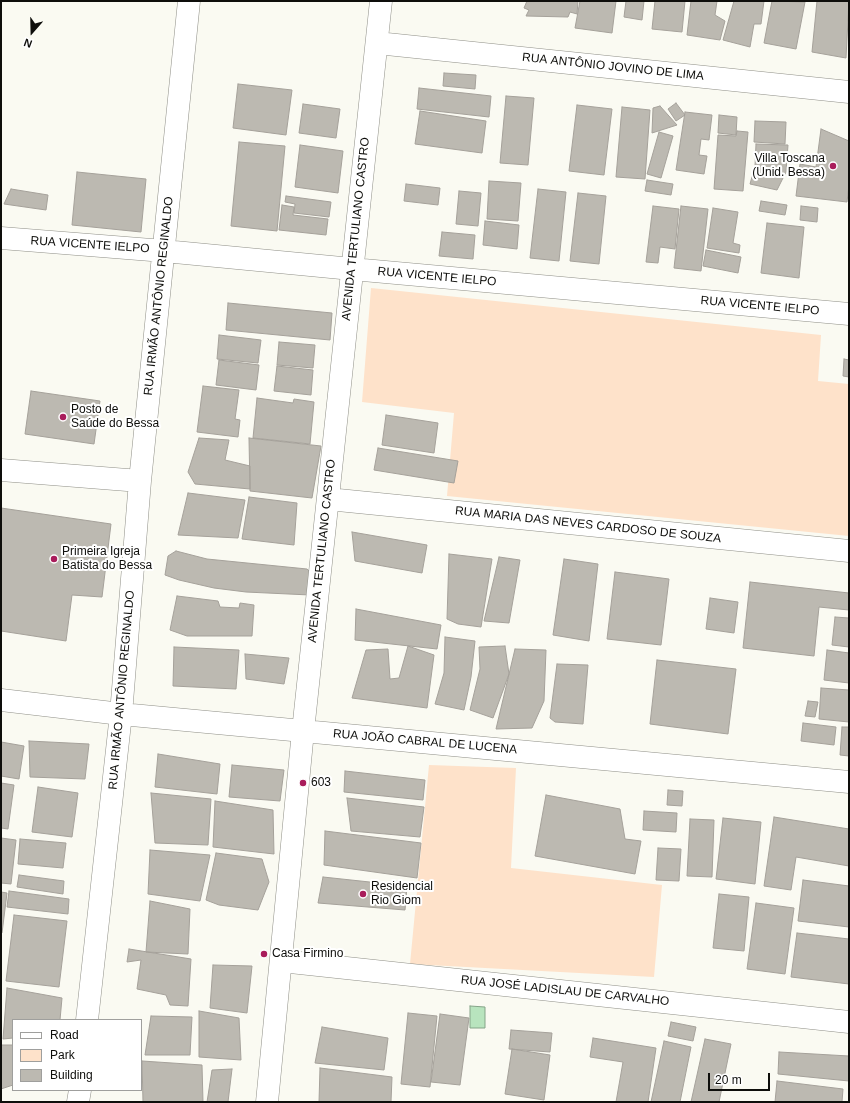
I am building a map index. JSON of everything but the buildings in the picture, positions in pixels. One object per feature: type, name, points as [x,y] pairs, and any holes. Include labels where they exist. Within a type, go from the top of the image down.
[{"type":"street","name":"RUA IRMÃO ANTÔNIO REGINALDO","points":[[87,1019],[121,714],[140,481],[189,1]]},
{"type":"street","name":"AVENIDA TERTULIANO CASTRO","points":[[267,1102],[303,731],[381,1]]},
{"type":"street","name":"RUA ANTÔNIO JOVINO DE LIMA","points":[[377,43],[849,92]]},
{"type":"street","name":"RUA VICENTE IELPO","points":[[1,238],[164,251],[849,314]]},
{"type":"street","points":[[1,470],[140,481]]},
{"type":"street","name":"RUA MARIA DAS NEVES CARDOSO DE SOUZA","points":[[328,499],[849,551]]},
{"type":"street","name":"RUA JOÃO CABRAL DE LUCENA","points":[[1,700],[121,714],[849,782]]},
{"type":"street","name":"RUA JOSÉ LADISLAU DE CARVALHO","points":[[281,960],[849,1022]]},
{"type":"street","points":[[78,1102],[80,1091]]},
{"type":"green space","points":[[371,288],[821,335],[818,381],[849,384],[849,536],[447,496],[454,413],[362,402]]},
{"type":"green space","points":[[429,765],[516,768],[511,868],[662,885],[654,977],[410,964]]},
{"type":"shaded area","points":[[470,1006],[485,1007],[485,1028],[470,1028]]},
{"type":"place","name":"Villa Toscana (Unid. Bessa)","points":[[833,166]]},
{"type":"place","name":"Posto de Saúde do Bessa","points":[[63,417]]},
{"type":"place","name":"Primeira Igreja Batista do Bessa","points":[[54,559]]},
{"type":"place","name":"603","points":[[303,783]]},
{"type":"place","name":"Residencial Rio Giom","points":[[363,894]]},
{"type":"place","name":"Casa Firmino","points":[[264,954]]}]
